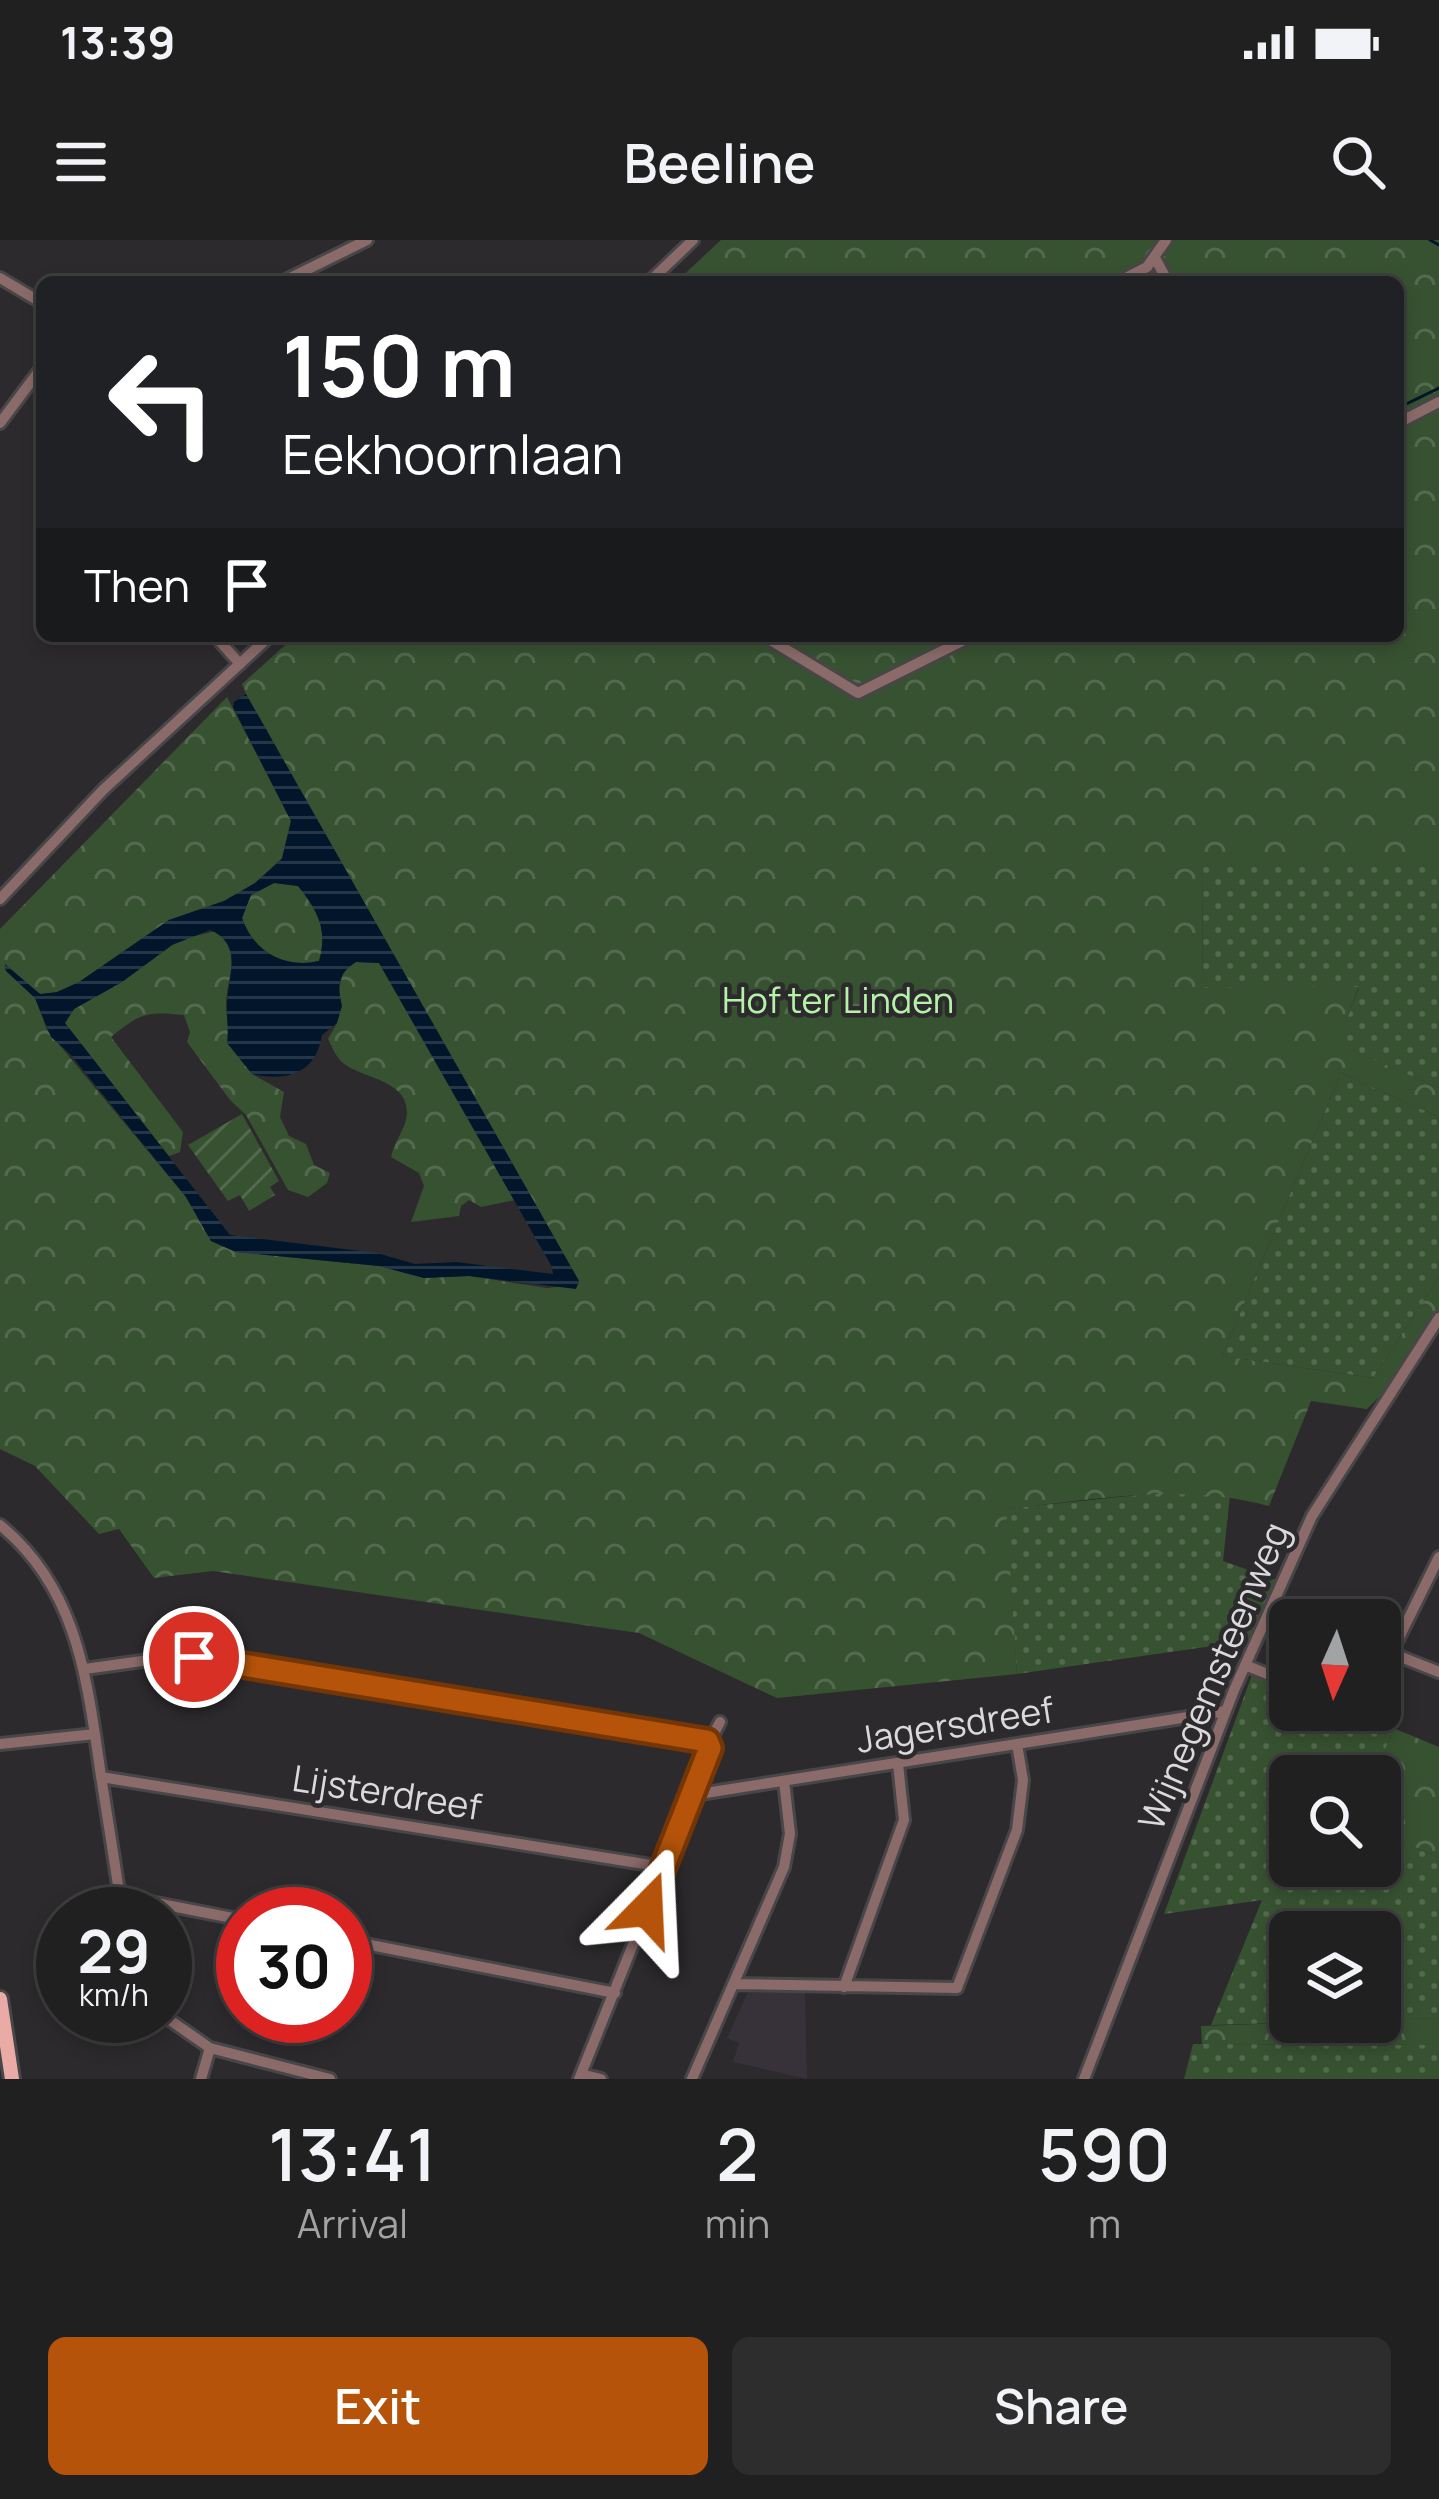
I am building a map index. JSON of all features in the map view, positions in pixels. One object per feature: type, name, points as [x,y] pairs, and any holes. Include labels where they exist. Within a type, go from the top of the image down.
[{"type":"main road","points":[[0,2000],[12,2079]]},
{"type":"street","points":[[294,276],[367,240]]},
{"type":"street","points":[[655,276],[693,240]]},
{"type":"street","points":[[1130,276],[1147,268],[1166,240]]},
{"type":"street","points":[[1155,258],[1165,276]]},
{"type":"street","points":[[0,278],[36,299]]},
{"type":"street","points":[[0,423],[36,375]]},
{"type":"street","points":[[1404,420],[1439,402]]},
{"type":"street","points":[[220,642],[240,664]]},
{"type":"street","points":[[0,899],[103,790],[264,642]]},
{"type":"street","points":[[774,642],[858,693],[959,642]]},
{"type":"street","name":"Wijnegemsteenweg","points":[[1084,2079],[1245,1665],[1321,1499],[1439,1318]]},
{"type":"street","points":[[0,1526],[50,1579],[73,1625],[86,1669],[119,1887]]},
{"type":"street","points":[[1401,1633],[1439,1557]]},
{"type":"street","points":[[1401,1657],[1439,1672]]},
{"type":"street","points":[[86,1669],[163,1658],[210,1659],[708,1742]]},
{"type":"street","points":[[1245,1665],[1269,1674]]},
{"type":"street","name":"Jagersdreef","points":[[693,1796],[1226,1712]]},
{"type":"street","points":[[601,2079],[580,2077],[693,1796],[708,1742],[720,1722]]},
{"type":"street","points":[[0,1744],[95,1734]]},
{"type":"street","points":[[734,1984],[957,1988],[1017,1830],[1023,1780],[1017,1744]]},
{"type":"street","points":[[844,1987],[904,1820],[898,1764]]},
{"type":"street","name":"Lijsterdreef","points":[[101,1777],[663,1867]]},
{"type":"street","points":[[692,2079],[784,1867],[790,1834],[784,1781]]},
{"type":"street","points":[[372,1945],[615,1993]]},
{"type":"street","points":[[192,2035],[210,2048],[330,2079]]},
{"type":"street","points":[[202,2079],[210,2048]]},
{"type":"shaded area","points":[[748,1992],[805,1993],[807,2079],[733,2062],[739,2043],[727,2038]]},
{"type":"green space","name":"Hof ter Linden","points":[[721,240],[1439,240],[1439,864],[1203,864],[1202,988],[1359,986],[1338,1044],[1439,1088],[1439,1117],[1341,1073],[1222,1356],[1373,1378],[1439,1277],[1439,1313],[1391,1385],[1367,1409],[1311,1401],[1269,1506],[1170,1494],[1006,1509],[1017,1674],[777,1698],[639,1633],[213,1571],[154,1578],[119,1529],[99,1534],[35,1466],[0,1449],[0,929],[227,697],[291,821],[282,858],[255,883],[224,901],[169,920],[57,993],[40,994],[4,967],[6,971],[35,998],[47,1030],[186,1197],[211,1241],[236,1252],[379,1266],[424,1278],[469,1276],[547,1288],[578,1285],[246,694],[242,684],[288,642],[1404,642],[1404,276],[682,276]]},
{"type":"green space","points":[[1203,864],[1439,864],[1439,1088],[1337,1044],[1359,988],[1202,989]]},
{"type":"green space","points":[[274,883],[298,886],[311,904],[322,930],[319,961],[282,960],[262,948],[247,930],[242,918],[251,895]]},
{"type":"green space","points":[[216,931],[229,948],[232,965],[226,1004],[228,1043],[252,1074],[284,1092],[280,1117],[289,1136],[306,1144],[314,1165],[330,1173],[327,1183],[308,1197],[288,1190],[246,1115],[187,1042],[190,1032],[184,1015],[144,1016],[111,1037],[183,1132],[180,1152],[169,1156],[65,1023],[74,1009],[122,982],[179,940]]},
{"type":"green space","points":[[356,962],[379,963],[515,1200],[481,1207],[469,1200],[461,1206],[459,1216],[411,1222],[424,1186],[419,1173],[391,1157],[406,1118],[405,1101],[392,1087],[343,1063],[328,1039],[337,1023],[341,999],[337,995],[344,970]]},
{"type":"green space","points":[[1341,1073],[1439,1117],[1439,1277],[1373,1378],[1222,1356]]},
{"type":"green space","points":[[242,1114],[279,1181],[270,1187],[275,1195],[249,1211],[240,1195],[228,1201],[188,1145]]},
{"type":"green space","points":[[1177,1491],[1230,1495],[1223,1561],[1277,1580],[1247,1641],[1017,1674],[1005,1509]]},
{"type":"green space","points":[[1252,1675],[1269,1681],[1269,1731],[1392,1731],[1383,1755],[1269,1755],[1269,1887],[1401,1887],[1401,1841],[1439,1858],[1439,2018],[1401,2019],[1401,1911],[1269,1911],[1269,2023],[1211,2025],[1262,1900],[1164,1914]]},
{"type":"green space","points":[[1392,1731],[1439,1747],[1439,1858],[1401,1841],[1401,1755],[1383,1755]]},
{"type":"green space","points":[[1439,2018],[1439,2045],[1202,2044],[1201,2026],[1269,2024],[1269,2043],[1401,2043],[1401,2019]]},
{"type":"green space","points":[[1193,2044],[1439,2045],[1439,2079],[1184,2079]]},
{"type":"water","points":[[246,694],[579,1281],[576,1289],[469,1276],[424,1278],[379,1266],[236,1252],[211,1241],[186,1197],[51,1037],[35,998],[6,971],[5,964],[40,994],[57,992],[169,920],[224,901],[255,883],[282,859],[291,821],[234,702]],"holes":[[[274,883],[298,886],[311,904],[322,930],[319,961],[282,960],[262,948],[247,930],[242,918],[251,895]],[[210,930],[227,943],[232,961],[227,1043],[252,1074],[277,1077],[307,1066],[322,1035],[337,1023],[345,972],[356,962],[379,963],[553,1274],[456,1262],[415,1264],[377,1253],[230,1235],[65,1023],[74,1009],[122,982],[172,945]]]},
{"type":"waterway","points":[[1430,240],[1439,245]]},
{"type":"waterway","points":[[1404,405],[1439,388]]},
{"type":"route","points":[[194,1657],[707,1741],[710,1748],[693,1796],[647,1909]]}]
